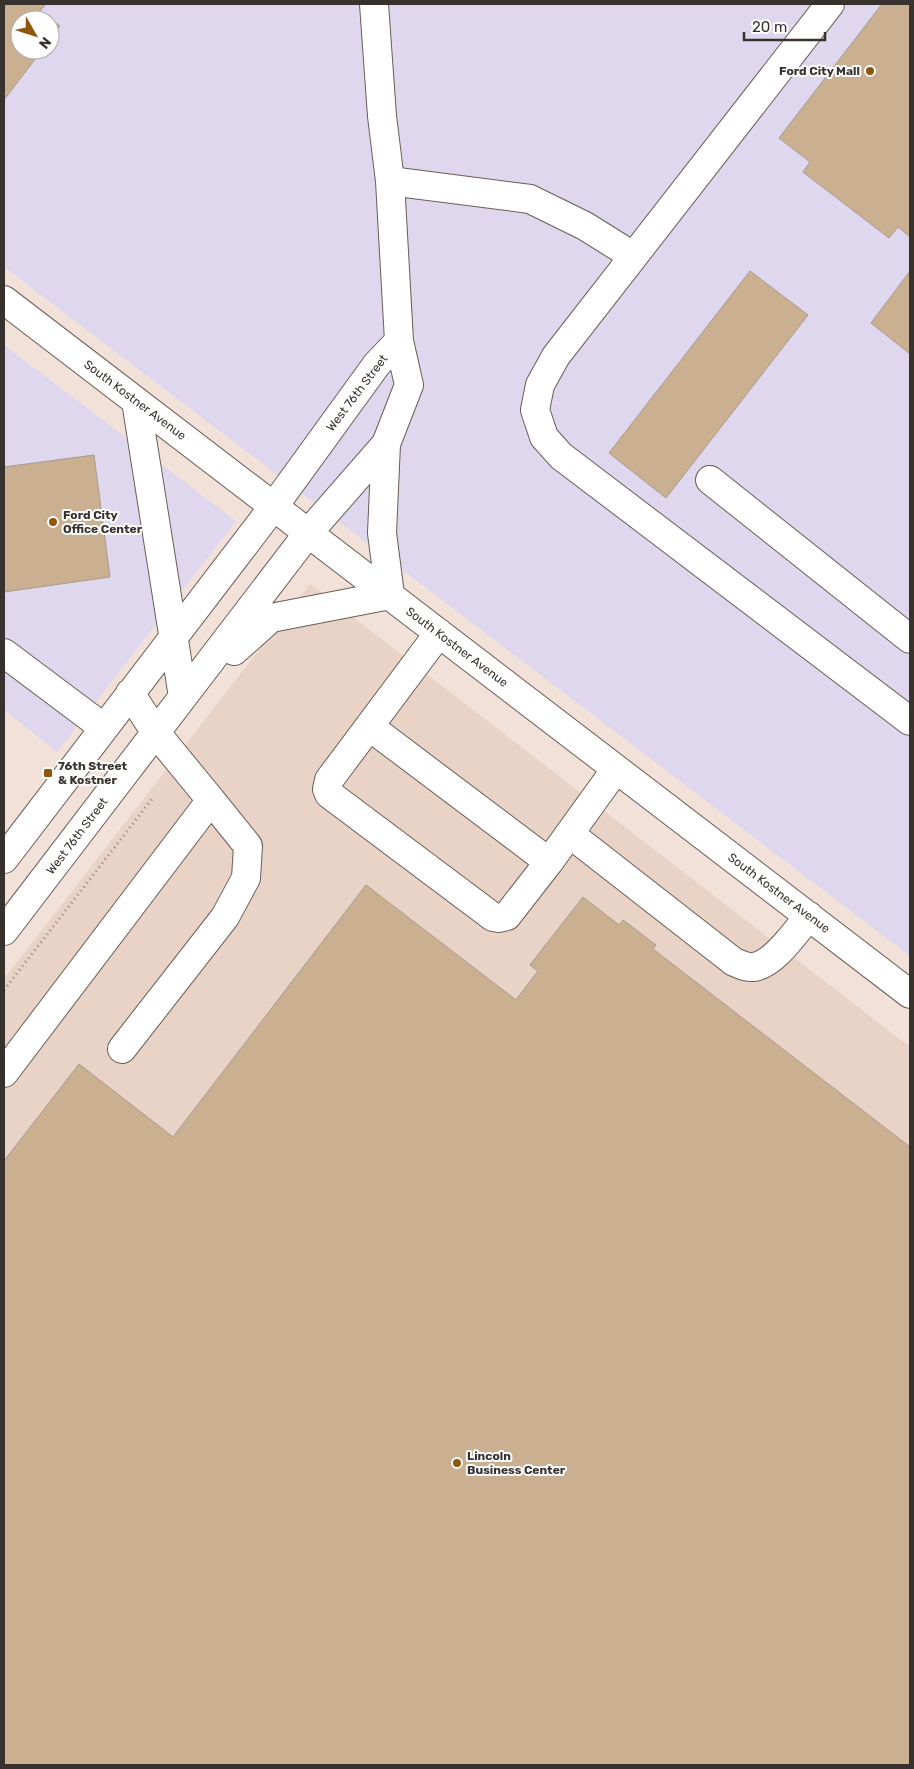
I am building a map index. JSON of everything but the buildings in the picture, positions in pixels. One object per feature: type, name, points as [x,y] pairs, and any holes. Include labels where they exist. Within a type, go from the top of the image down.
[{"type":"street","points":[[374,4],[382,116],[390,181],[399,341]]},
{"type":"street","points":[[830,4],[556,356],[540,385],[535,410],[544,436],[561,456],[910,721]]},
{"type":"street","points":[[390,181],[530,199],[585,226],[633,256]]},
{"type":"street","name":"South Kostner Avenue","points":[[4,300],[910,994]]},
{"type":"street","name":"West 76th Street","points":[[4,932],[309,532],[386,444],[409,385],[399,341]]},
{"type":"street","name":"West 76th Street","points":[[4,859],[274,506],[377,364],[399,341]]},
{"type":"street","points":[[136,401],[183,697]]},
{"type":"street","points":[[183,697],[271,618],[390,595],[382,533],[386,444]]},
{"type":"street","points":[[710,480],[910,639]]},
{"type":"street","points":[[439,633],[370,728],[329,780],[327,789],[329,794],[493,917],[499,918],[507,916],[570,834],[616,768]]},
{"type":"street","points":[[4,653],[104,728]]},
{"type":"street","points":[[122,1049],[225,917],[246,878],[248,846],[156,733],[130,693]]},
{"type":"street","points":[[370,728],[549,862]]},
{"type":"street","points":[[4,1073],[211,800]]},
{"type":"street","points":[[570,834],[734,962],[746,967],[760,965],[774,957],[809,916]]},
{"type":"path","points":[[4,990],[152,798]]},
{"type":"shaded area","name":"Ford City Mall","points":[[4,4],[910,4],[910,956],[4,267]]},
{"type":"shaded area","points":[[4,345],[236,521],[57,752],[4,710]]},
{"type":"shaded area","name":"Lincoln Business Center","points":[[310,584],[910,1047],[910,1765],[4,1765],[4,979]]},
{"type":"place","name":"Ford City Mall","points":[[870,71]]},
{"type":"place","name":"Ford City Office Center","points":[[53,522]]},
{"type":"place","name":"76th Street & Kostner","points":[[48,773]]},
{"type":"place","name":"Lincoln Business Center","points":[[457,1463]]}]
